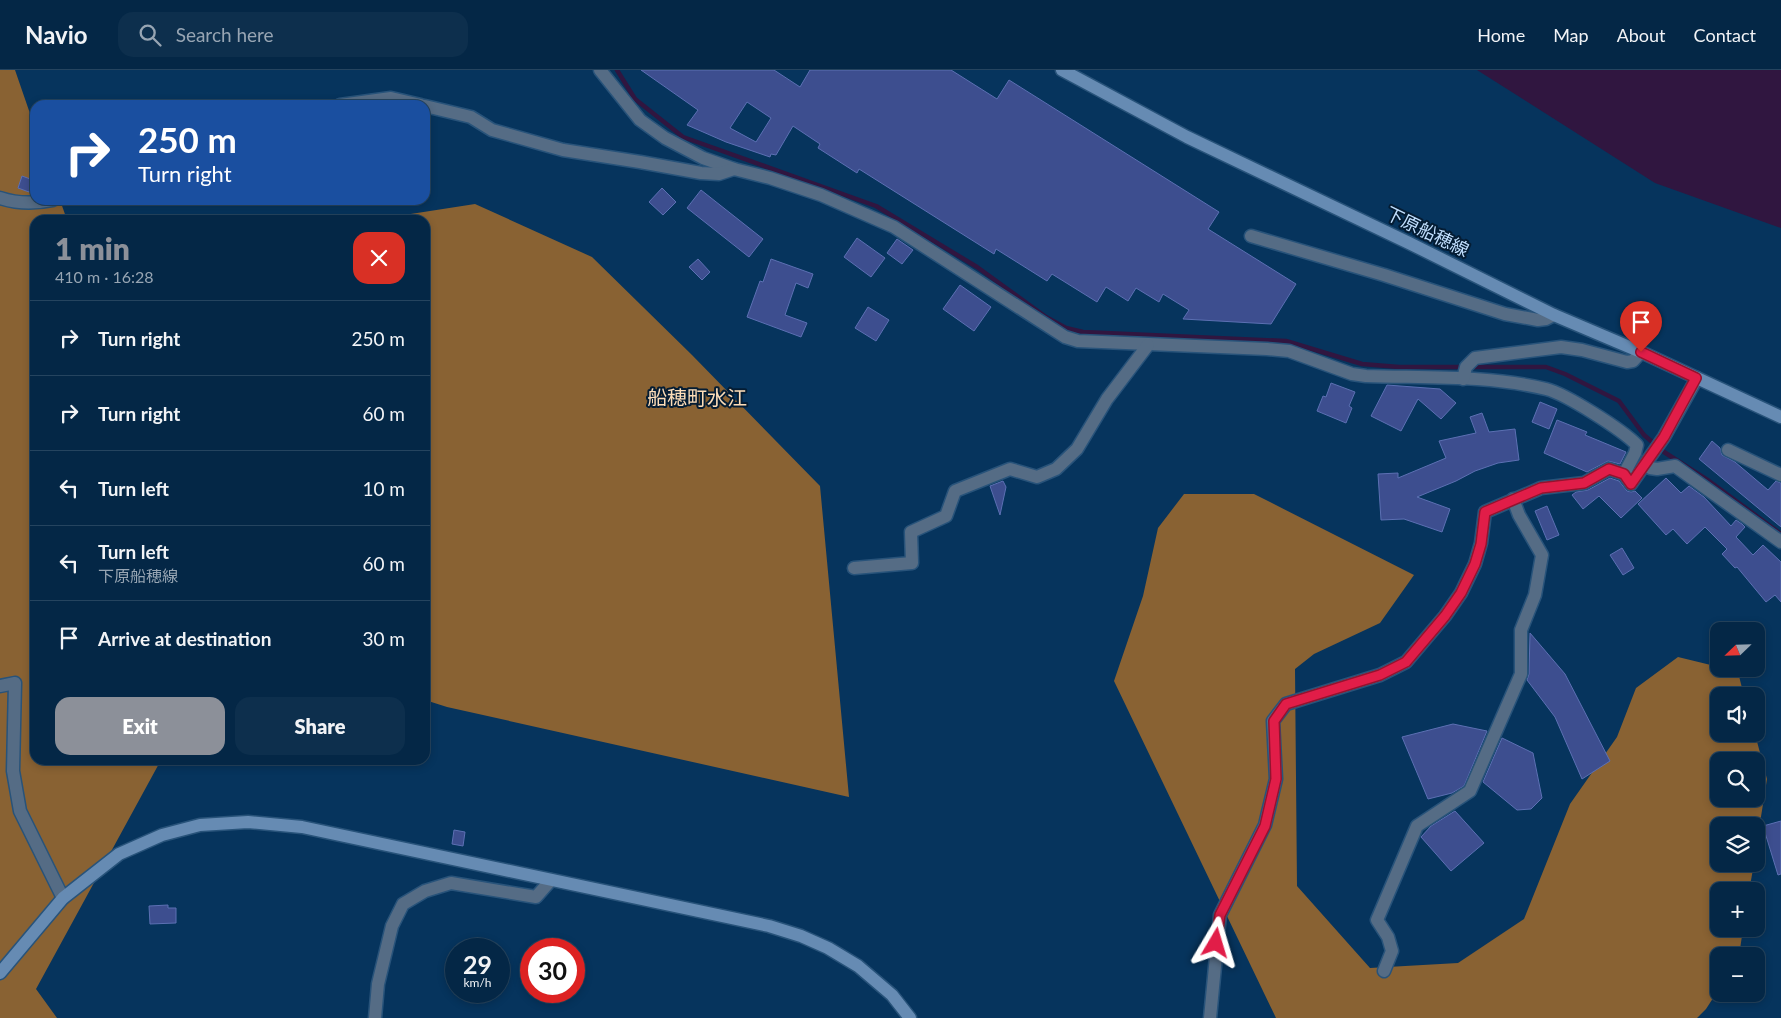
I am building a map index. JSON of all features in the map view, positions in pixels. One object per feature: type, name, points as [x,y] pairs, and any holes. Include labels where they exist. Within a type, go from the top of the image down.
[{"type":"street","points":[[600,70],[640,120],[665,138],[703,158],[821,195],[894,227],[1065,338],[1078,342],[1289,351],[1352,374],[1366,376],[1464,373],[1501,382],[1546,389],[1564,396],[1632,440],[1642,460],[1657,469],[1674,466],[1781,542]]},
{"type":"street","name":"下原船穂線","points":[[1062,70],[1187,137],[1410,243],[1554,315],[1641,352],[1781,417]]},
{"type":"street","points":[[376,100],[391,98],[400,100]]},
{"type":"street","points":[[430,107],[471,116],[492,130],[563,150],[700,173],[719,174],[734,169]]},
{"type":"street","points":[[0,198],[30,203]]},
{"type":"street","points":[[1251,236],[1384,275],[1505,314],[1538,320],[1554,315]]},
{"type":"street","points":[[854,568],[912,563],[911,532],[946,516],[956,491],[1010,469],[1037,477],[1056,470],[1077,449],[1107,399],[1148,345]]},
{"type":"street","points":[[1464,373],[1475,358],[1561,347],[1582,350],[1627,362],[1633,361],[1641,352]]},
{"type":"street","points":[[1210,1018],[1220,915],[1265,826],[1276,779],[1274,721],[1286,704],[1380,675],[1406,662],[1445,616],[1461,593],[1481,544],[1485,512],[1541,488],[1584,483],[1609,469],[1624,474],[1631,484],[1664,437],[1696,378]]},
{"type":"street","points":[[1728,450],[1781,475]]},
{"type":"street","points":[[1624,474],[1642,460]]},
{"type":"street","points":[[1384,971],[1392,951],[1388,937],[1377,920],[1417,826],[1470,790],[1521,674],[1521,630],[1535,595],[1542,555],[1519,515],[1513,499]]},
{"type":"street","points":[[0,686],[16,683],[13,771],[20,811],[63,898]]},
{"type":"street","points":[[0,973],[63,898],[119,854],[153,839],[200,825],[248,822],[302,828],[769,926],[801,936],[828,948],[858,966],[892,995],[910,1018]]},
{"type":"street","points":[[375,1018],[378,984],[392,926],[403,904],[426,891],[451,883],[536,898],[551,880]]},
{"type":"shaded area","points":[[0,70],[15,70],[30,114],[30,205],[62,205],[65,215],[30,215],[30,765],[158,765],[36,989],[57,1018],[0,1018]]},
{"type":"shaded area","points":[[1477,70],[1781,70],[1781,228],[1655,183]]},
{"type":"shaded area","points":[[475,204],[592,257],[692,355],[820,486],[849,797],[430,702],[430,215],[404,215]]},
{"type":"shaded area","points":[[1184,494],[1254,494],[1414,575],[1380,623],[1314,654],[1295,669],[1297,886],[1370,968],[1458,963],[1524,919],[1570,804],[1617,737],[1636,688],[1678,657],[1710,665],[1710,678],[1740,678],[1742,687],[1710,687],[1710,742],[1757,742],[1760,752],[1710,752],[1710,807],[1763,807],[1761,817],[1710,817],[1710,872],[1753,872],[1751,882],[1710,882],[1710,937],[1742,937],[1740,947],[1710,947],[1711,1002],[1706,1009],[1697,1018],[1276,1018],[1114,681],[1143,596],[1158,528]]},
{"type":"shaded area","points":[[1765,772],[1767,779],[1765,792]]},
{"type":"building","points":[[641,70],[774,70],[800,87],[810,70],[951,70],[997,99],[1009,80],[1219,212],[1208,229],[1296,284],[1271,324],[1183,319],[1189,310],[1163,294],[1159,302],[1136,288],[1128,301],[1106,287],[1097,302],[1052,274],[1047,281],[996,249],[994,254],[859,169],[857,173],[818,148],[820,144],[793,126],[776,155],[771,154],[770,157],[726,142],[687,125],[698,110]],"holes":[[[747,102],[771,118],[756,142],[730,128]]]},
{"type":"building","points":[[22,176],[30,179],[29,192],[18,188]]},
{"type":"building","points":[[662,188],[676,202],[663,215],[649,202]]},
{"type":"building","points":[[701,190],[763,239],[749,257],[687,208]]},
{"type":"building","points":[[857,238],[885,258],[871,277],[844,257]]},
{"type":"building","points":[[897,239],[913,250],[902,264],[887,253]]},
{"type":"building","points":[[698,259],[710,272],[702,280],[689,267]]},
{"type":"building","points":[[771,259],[813,274],[808,288],[796,283],[785,315],[807,323],[801,337],[747,317],[760,281],[763,282]]},
{"type":"building","points":[[960,285],[991,307],[974,331],[943,309]]},
{"type":"building","points":[[868,307],[889,320],[876,341],[855,328]]},
{"type":"building","points":[[1331,383],[1355,392],[1349,406],[1352,408],[1346,423],[1317,411],[1323,396],[1326,397]]},
{"type":"building","points":[[1387,385],[1440,389],[1456,403],[1441,419],[1418,399],[1401,431],[1371,416]]},
{"type":"building","points":[[1540,402],[1557,409],[1549,429],[1532,422]]},
{"type":"building","points":[[1482,413],[1489,432],[1515,429],[1519,460],[1498,463],[1475,471],[1417,497],[1450,509],[1442,532],[1404,519],[1381,520],[1378,474],[1398,473],[1398,478],[1446,458],[1439,441],[1476,433],[1470,417]]},
{"type":"building","points":[[1557,420],[1587,432],[1585,435],[1626,452],[1620,464],[1608,461],[1587,472],[1544,453]]},
{"type":"building","points":[[1712,441],[1720,448],[1722,455],[1735,462],[1768,490],[1776,481],[1781,483],[1781,527],[1699,459]]},
{"type":"building","points":[[1610,478],[1619,481],[1627,491],[1635,491],[1642,498],[1621,518],[1599,496],[1583,509],[1572,495],[1576,492],[1588,490]]},
{"type":"building","points":[[1666,478],[1681,493],[1689,486],[1704,497],[1731,526],[1736,520],[1742,524],[1745,527],[1736,537],[1753,555],[1763,545],[1781,562],[1781,602],[1775,595],[1766,602],[1737,567],[1735,568],[1722,554],[1727,549],[1705,527],[1687,544],[1673,529],[1666,535],[1638,504]]},
{"type":"building","points":[[1003,481],[1006,487],[1000,515],[990,486]]},
{"type":"building","points":[[1547,506],[1559,535],[1547,540],[1535,511]]},
{"type":"building","points":[[1622,548],[1634,568],[1623,575],[1610,555]]},
{"type":"building","points":[[1530,633],[1565,674],[1610,761],[1582,779],[1555,717],[1527,680],[1529,674]]},
{"type":"building","points":[[1453,724],[1487,731],[1464,786],[1452,793],[1428,799],[1402,737]]},
{"type":"building","points":[[1502,738],[1533,753],[1542,798],[1531,809],[1517,810],[1483,782]]},
{"type":"building","points":[[1455,811],[1484,843],[1451,871],[1421,837],[1431,826]]},
{"type":"building","points":[[1781,821],[1781,874],[1778,875],[1765,833],[1765,825]]},
{"type":"building","points":[[454,830],[465,832],[463,846],[452,844]]},
{"type":"building","points":[[168,905],[168,908],[176,908],[176,923],[150,924],[149,906]]},
{"type":"waterway","points":[[617,70],[635,99],[683,137],[876,206],[977,267],[1046,317],[1066,328],[1083,332],[1286,341],[1362,364],[1399,367],[1546,367],[1565,374],[1619,401],[1644,435],[1664,452],[1709,481],[1781,534]]},
{"type":"district","name":"船穂町水江","points":[[697,398]]},
{"type":"route","points":[[1216,943],[1220,915],[1265,826],[1276,779],[1274,721],[1286,704],[1380,675],[1406,662],[1445,616],[1461,593],[1475,564],[1481,544],[1485,512],[1541,488],[1584,483],[1609,469],[1624,474],[1631,484],[1664,437],[1696,378],[1641,352]]}]
